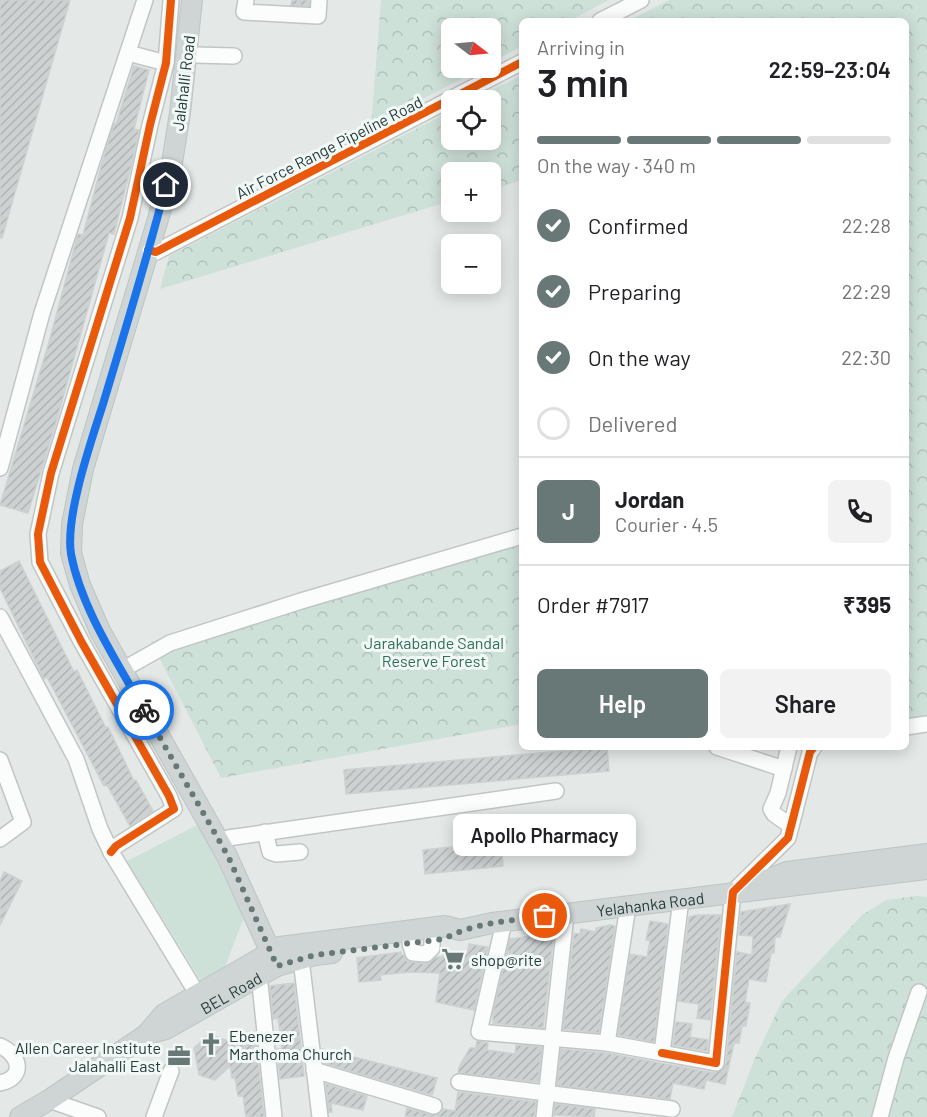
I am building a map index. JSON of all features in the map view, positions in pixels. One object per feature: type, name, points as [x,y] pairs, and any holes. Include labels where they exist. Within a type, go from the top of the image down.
[{"type":"main road","name":"Jalahalli Road","points":[[192,0],[183,90],[171,169],[134,316],[86,473],[76,525],[78,550],[86,579],[228,838],[279,960]]},
{"type":"main road","points":[[152,251],[168,220],[178,181],[188,119],[201,0]]},
{"type":"main road","name":"Jalahalli Road","points":[[152,251],[83,469],[72,524],[71,553],[80,585],[100,631],[228,856],[279,960]]},
{"type":"main road","name":"Yelahanka Road","points":[[733,892],[787,872],[927,854]]},
{"type":"main road","name":"Yelahanka Road","points":[[279,960],[445,926],[460,930],[504,922],[733,892],[927,869]]},
{"type":"main road","name":"BEL Road","points":[[20,1117],[146,1035],[164,1014],[200,993],[279,960],[444,939],[460,930]]},
{"type":"main road","name":"BEL Road","points":[[146,1035],[166,1029],[279,960]]},
{"type":"street","points":[[0,468],[42,313],[145,0]]},
{"type":"street","points":[[111,846],[174,809],[169,796],[40,562],[38,534],[51,473],[130,218],[166,63],[171,0]]},
{"type":"street","points":[[246,0],[244,12],[318,16],[319,0]]},
{"type":"street","points":[[606,18],[641,0]]},
{"type":"street","points":[[128,53],[166,63]]},
{"type":"street","points":[[195,55],[234,56]]},
{"type":"street","name":"Air Force Range Pipeline Road","points":[[152,251],[519,64]]},
{"type":"street","points":[[131,664],[170,643],[301,601],[519,537]]},
{"type":"street","points":[[0,617],[75,759],[111,846],[200,993]]},
{"type":"street","points":[[909,727],[927,724]]},
{"type":"street","points":[[726,750],[784,769]]},
{"type":"street","points":[[788,750],[778,793],[771,809],[774,814],[791,826]]},
{"type":"street","points":[[504,922],[479,1032],[607,1043],[716,1063],[733,892],[788,838],[812,750]]},
{"type":"street","points":[[0,760],[23,822],[0,839]]},
{"type":"street","points":[[228,838],[556,791]]},
{"type":"street","points":[[103,820],[110,833],[111,846]]},
{"type":"street","points":[[265,832],[270,852],[276,854],[300,852]]},
{"type":"street","points":[[662,1053],[681,899]]},
{"type":"street","points":[[607,1043],[628,906]]},
{"type":"street","points":[[544,1117],[566,914]]},
{"type":"street","points":[[279,960],[314,1070],[320,1117]]},
{"type":"street","points":[[274,1117],[279,960]]},
{"type":"street","points":[[880,1117],[896,1058],[919,992]]},
{"type":"street","points":[[0,1046],[14,1054],[17,1062],[14,1077],[8,1082],[0,1083]]},
{"type":"street","points":[[314,1070],[434,1106]]},
{"type":"street","points":[[154,1117],[171,1071]]},
{"type":"street","points":[[459,1082],[672,1109]]},
{"type":"street","points":[[49,1100],[98,1117]]},
{"type":"street","points":[[602,1117],[603,1101]]},
{"type":"green space","points":[[381,0],[609,0],[575,18],[519,18],[519,48],[501,58],[501,18],[441,18],[441,78],[463,78],[371,126]]},
{"type":"green space","points":[[669,0],[927,0],[927,715],[909,718],[909,18],[634,18]]},
{"type":"green space","points":[[519,76],[519,181],[501,187],[501,162],[441,162],[441,204],[160,289],[169,256],[441,116],[441,150],[501,150],[501,90],[492,90]]},
{"type":"green space","name":"Jarakabande Sandal Reserve Forest","points":[[519,535],[519,725],[221,778],[151,642]]},
{"type":"green space","points":[[205,821],[249,904],[220,980],[206,989],[127,861]]},
{"type":"green space","points":[[916,896],[927,897],[927,1117],[732,1117],[755,1058],[782,1001],[862,915],[886,900]]},
{"type":"building","points":[[0,0],[70,0],[2,238],[0,238]]},
{"type":"building","points":[[292,0],[309,0],[309,6],[291,5]]},
{"type":"building","points":[[134,66],[149,70],[134,129],[139,130],[132,162],[114,234],[109,233],[28,513],[0,505],[49,342],[78,234],[83,235],[102,163]]},
{"type":"building","points":[[19,561],[74,672],[77,670],[134,781],[136,780],[153,811],[130,826],[107,785],[104,786],[47,677],[44,679],[0,588],[0,571]]},
{"type":"building","points":[[573,750],[607,750],[609,771],[346,794],[344,770]]},
{"type":"building","points":[[501,842],[503,866],[425,874],[423,850]]},
{"type":"building","points":[[4,872],[22,881],[0,925],[0,881]]},
{"type":"building","points":[[790,904],[780,937],[775,937],[774,953],[771,953],[766,982],[749,979],[745,1002],[750,1003],[746,1026],[742,1026],[739,1043],[734,1043],[725,1084],[706,1080],[704,1089],[673,1083],[670,1099],[557,1085],[561,1049],[606,1053],[714,1073],[723,1069],[726,1064],[737,952],[752,955],[753,936],[739,935],[741,912]]},
{"type":"building","points":[[721,915],[710,1020],[697,1018],[699,1004],[678,1001],[689,917]]},
{"type":"building","points":[[650,921],[668,924],[654,1042],[618,1035],[630,954],[647,957],[650,941],[646,940]]},
{"type":"building","points":[[615,926],[599,1033],[563,1029],[574,933],[580,934],[581,929],[596,932],[596,928]]},
{"type":"building","points":[[554,933],[543,1028],[493,1023],[493,1013],[510,939]]},
{"type":"building","points":[[469,944],[488,947],[474,1010],[436,1002],[440,973],[410,972],[380,975],[381,980],[359,982],[357,958],[401,952],[407,961],[426,964],[437,957],[443,957],[444,951],[467,954]]},
{"type":"building","points":[[294,983],[304,1076],[280,1079],[277,1049],[282,1049],[278,1018],[273,1019],[270,986]]},
{"type":"building","points":[[676,1022],[692,1024],[690,1037],[708,1040],[707,1051],[673,1045]]},
{"type":"building","points":[[255,1031],[264,1117],[246,1117],[243,1096],[238,1096],[230,1066],[215,1080],[199,1075],[194,1048],[209,1034],[231,1042],[230,1035]]},
{"type":"building","points":[[477,1041],[488,1043],[487,1050],[515,1054],[516,1045],[542,1047],[538,1082],[458,1073],[470,1048],[476,1048]]},
{"type":"building","points":[[322,1049],[437,1078],[432,1095],[323,1063]]},
{"type":"building","points":[[326,1084],[367,1096],[363,1110],[331,1103],[332,1112],[329,1112]]},
{"type":"building","points":[[458,1092],[536,1102],[534,1117],[405,1117],[407,1108],[432,1115],[440,1113],[443,1109],[455,1111]]},
{"type":"building","points":[[555,1104],[595,1109],[594,1117],[554,1115]]},
{"type":"cycle path","points":[[111,852],[116,846],[174,809],[169,796],[81,641],[40,562],[38,534],[51,473],[130,218],[166,63],[171,0]]},
{"type":"cycle path","points":[[148,250],[156,252],[519,64]]},
{"type":"cycle path","points":[[662,1053],[716,1063],[733,892],[788,838],[812,750]]},
{"type":"way so far","points":[[144,710],[228,856],[277,966],[315,955],[444,939],[460,930],[476,926],[545,916]]},
{"type":"place","name":"Apollo Pharmacy","points":[[545,916]]},
{"type":"place","name":"shop@rite","points":[[453,959]]},
{"type":"place","name":"Ebenezer Marthoma Church","points":[[211,1044]]},
{"type":"place","name":"Allen Career Institute Jalahalli East","points":[[179,1056]]},
{"type":"route","points":[[144,710],[100,631],[80,585],[71,553],[72,524],[83,469],[158,219],[166,185]]}]
